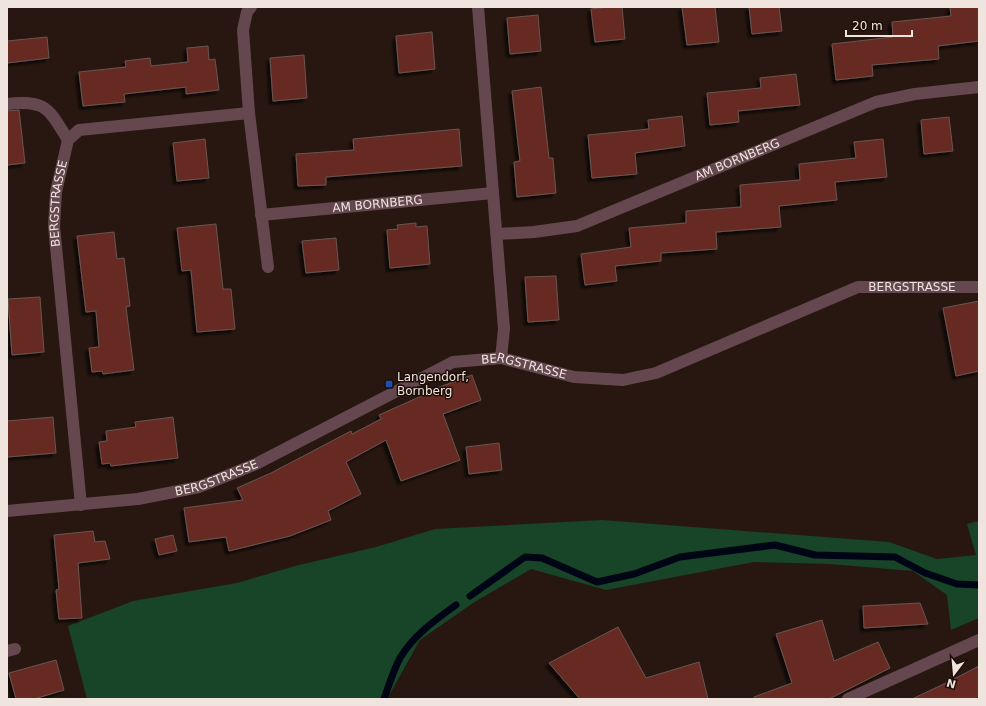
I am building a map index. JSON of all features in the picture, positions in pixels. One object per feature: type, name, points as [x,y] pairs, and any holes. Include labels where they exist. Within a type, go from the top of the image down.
[{"type":"street","points":[[251,7],[247,12],[243,30],[249,114],[268,267]]},
{"type":"street","points":[[478,7],[504,329],[501,358]]},
{"type":"street","name":"AM BORNBERG","points":[[497,234],[534,232],[576,226],[876,102],[914,94],[979,87]]},
{"type":"street","points":[[7,104],[32,102],[43,106],[53,114],[68,140],[79,130],[249,114]]},
{"type":"street","name":"BERGSTRASSE","points":[[68,140],[56,192],[54,226],[81,505]]},
{"type":"street","name":"AM BORNBERG","points":[[261,215],[493,193]]},
{"type":"street","name":"BERGSTRASSE","points":[[7,511],[138,499],[199,487],[256,464],[453,362],[501,358],[574,376],[623,380],[656,373],[858,288],[979,287]]},
{"type":"street","points":[[848,699],[979,640]]},
{"type":"green space","points":[[602,520],[889,542],[937,559],[976,555],[967,524],[979,521],[979,618],[951,630],[947,595],[913,571],[830,564],[754,562],[606,590],[531,569],[473,603],[420,640],[387,699],[87,699],[68,626],[133,601],[237,583],[295,566],[376,547],[435,529]]},
{"type":"building","points":[[622,7],[625,39],[595,42],[591,9]]},
{"type":"building","points":[[682,7],[715,7],[719,42],[687,45]]},
{"type":"building","points":[[749,7],[779,7],[782,31],[752,34]]},
{"type":"building","points":[[950,7],[979,7],[979,41],[938,46],[939,59],[872,65],[873,76],[836,80],[832,44],[893,37],[892,22],[951,16]]},
{"type":"building","points":[[538,15],[541,51],[510,54],[507,18]]},
{"type":"building","points":[[432,32],[435,69],[399,73],[396,36]]},
{"type":"building","points":[[47,37],[49,58],[7,63],[7,41]]},
{"type":"building","points":[[208,46],[209,60],[215,59],[219,90],[186,94],[186,87],[124,94],[125,102],[83,106],[79,72],[126,67],[125,61],[150,58],[151,66],[188,62],[187,48]]},
{"type":"building","points":[[304,55],[307,98],[273,101],[270,58]]},
{"type":"building","points":[[796,74],[800,105],[738,111],[739,122],[710,125],[707,93],[761,88],[760,78]]},
{"type":"building","points":[[541,87],[549,158],[553,158],[556,193],[517,197],[514,162],[520,161],[512,91]]},
{"type":"building","points":[[19,110],[25,163],[7,165],[7,111]]},
{"type":"building","points":[[682,116],[685,146],[635,153],[637,174],[592,178],[588,135],[649,129],[648,120]]},
{"type":"building","points":[[949,117],[953,151],[924,154],[921,120]]},
{"type":"building","points":[[459,129],[462,166],[326,177],[326,185],[298,186],[296,154],[354,150],[353,139]]},
{"type":"building","points":[[205,139],[209,178],[177,181],[173,143]]},
{"type":"building","points":[[883,139],[887,177],[835,182],[837,200],[779,206],[781,227],[716,232],[717,249],[661,253],[661,261],[615,266],[617,281],[585,285],[581,254],[631,247],[629,228],[686,223],[686,211],[741,207],[740,185],[800,180],[799,164],[856,158],[854,142]]},
{"type":"building","points":[[416,223],[416,227],[427,226],[430,264],[390,268],[387,230],[398,229],[397,225]]},
{"type":"building","points":[[216,224],[223,289],[231,289],[235,329],[197,332],[191,270],[182,271],[177,228]]},
{"type":"building","points":[[114,232],[117,259],[124,258],[130,306],[126,307],[134,370],[103,374],[102,371],[92,372],[89,348],[99,347],[96,311],[86,312],[77,236]]},
{"type":"building","points":[[336,238],[339,270],[306,273],[302,241]]},
{"type":"building","points":[[556,276],[559,320],[528,322],[525,277]]},
{"type":"building","points":[[40,297],[44,352],[12,355],[8,299]]},
{"type":"building","points":[[979,301],[979,371],[956,376],[943,308]]},
{"type":"building","points":[[472,375],[481,400],[443,414],[460,460],[401,481],[386,440],[346,462],[361,494],[328,511],[331,520],[290,536],[229,551],[226,537],[189,542],[184,508],[243,500],[237,488],[271,473],[351,431],[352,434],[381,419],[379,415],[437,388]]},
{"type":"building","points":[[53,417],[56,453],[7,457],[7,421]]},
{"type":"building","points":[[173,417],[178,458],[111,466],[110,463],[102,464],[99,442],[107,441],[106,431],[136,427],[135,422]]},
{"type":"building","points":[[499,443],[502,470],[469,474],[466,447]]},
{"type":"building","points":[[93,531],[95,542],[105,541],[110,559],[78,563],[82,618],[59,619],[56,590],[59,589],[54,535]]},
{"type":"building","points":[[173,535],[177,551],[159,555],[155,539]]},
{"type":"building","points":[[920,603],[928,624],[864,628],[863,606]]},
{"type":"building","points":[[822,620],[834,661],[878,642],[890,668],[829,699],[755,699],[754,697],[792,683],[776,634]]},
{"type":"building","points":[[618,627],[646,678],[699,662],[708,699],[580,699],[549,663]]},
{"type":"building","points":[[56,660],[64,690],[34,699],[16,699],[9,673]]},
{"type":"building","points":[[979,666],[979,699],[912,699],[948,682]]},
{"type":"waterway","points":[[470,596],[525,557],[542,558],[597,582],[634,574],[680,557],[775,545],[815,555],[895,557],[925,573],[957,584],[979,585]]},
{"type":"waterway","points":[[384,699],[395,668],[405,650],[425,629],[456,605]]},
{"type":"place","name":"Langendorf, Bornberg","points":[[389,384]]}]
